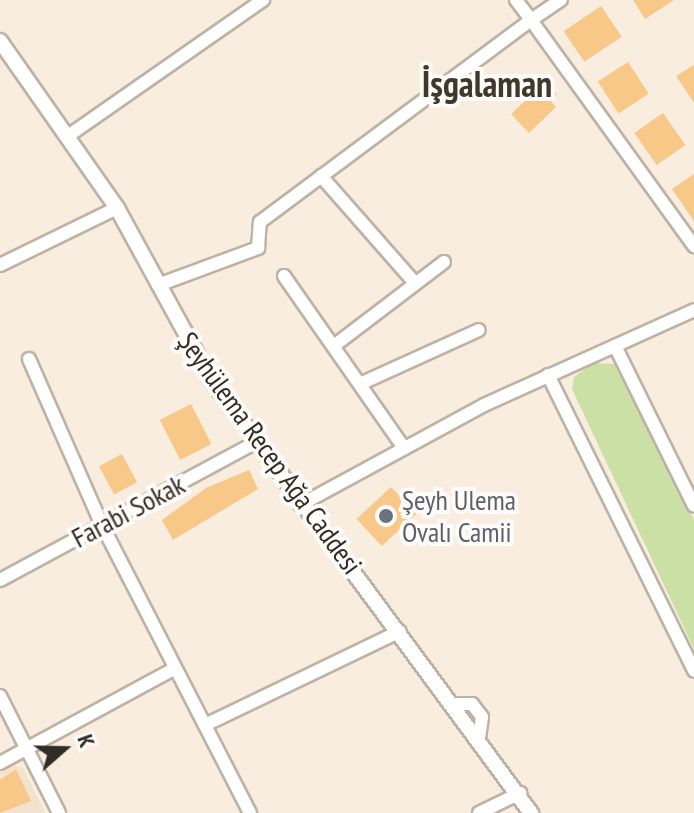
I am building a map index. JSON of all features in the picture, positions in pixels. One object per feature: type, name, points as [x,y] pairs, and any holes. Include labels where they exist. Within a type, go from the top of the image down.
[{"type":"street","points":[[68,136],[263,0]]},
{"type":"street","points":[[516,0],[694,246]]},
{"type":"street","points":[[158,285],[258,248],[260,222],[561,0]]},
{"type":"street","name":"Şeyhülema Recep Ağa Caddesi","points":[[2,48],[117,208],[194,353],[300,505],[400,631],[520,793],[531,813]]},
{"type":"street","points":[[321,176],[414,282]]},
{"type":"street","points":[[0,265],[117,208]]},
{"type":"street","points":[[335,345],[444,262]]},
{"type":"street","points":[[284,276],[362,383],[404,448]]},
{"type":"street","points":[[300,505],[548,375],[694,310]]},
{"type":"street","points":[[362,383],[479,330]]},
{"type":"street","points":[[615,346],[694,506]]},
{"type":"street","points":[[29,359],[102,525],[250,813]]},
{"type":"street","points":[[548,375],[694,671]]},
{"type":"street","name":"Farabi Sokak","points":[[0,580],[256,442]]},
{"type":"street","points":[[205,725],[400,631]]},
{"type":"street","points":[[0,763],[174,669]]},
{"type":"street","points":[[0,696],[59,813]]},
{"type":"street","points":[[479,813],[520,793]]},
{"type":"shaded area","points":[[9,765],[23,768],[45,813],[0,813],[0,769]]},
{"type":"green space","points":[[593,363],[614,364],[694,520],[694,649],[572,389],[574,377]]},
{"type":"building","points":[[633,0],[674,0],[645,19]]},
{"type":"building","points":[[601,6],[622,37],[584,62],[564,31]]},
{"type":"building","points":[[628,62],[649,94],[619,113],[598,82]]},
{"type":"building","points":[[694,65],[694,103],[676,76]]},
{"type":"building","points":[[540,87],[557,94],[550,100],[556,107],[529,133],[511,114]]},
{"type":"building","points":[[663,113],[685,145],[657,165],[634,133]]},
{"type":"building","points":[[694,174],[694,221],[672,189]]},
{"type":"building","points":[[191,404],[211,444],[180,460],[160,420]]},
{"type":"building","points":[[122,454],[137,482],[114,494],[99,466]]},
{"type":"building","points":[[249,470],[258,489],[173,540],[162,520],[206,488]]},
{"type":"building","name":"Şeyh Ulema Ovalı Camii","points":[[391,487],[416,514],[382,546],[357,519]]},
{"type":"building","points":[[16,769],[31,801],[0,813],[0,780]]},
{"type":"place","name":"Şeyh Ulema Ovalı Camii","points":[[386,516]]},
{"type":"district","name":"İşgalaman","points":[[487,84]]}]
